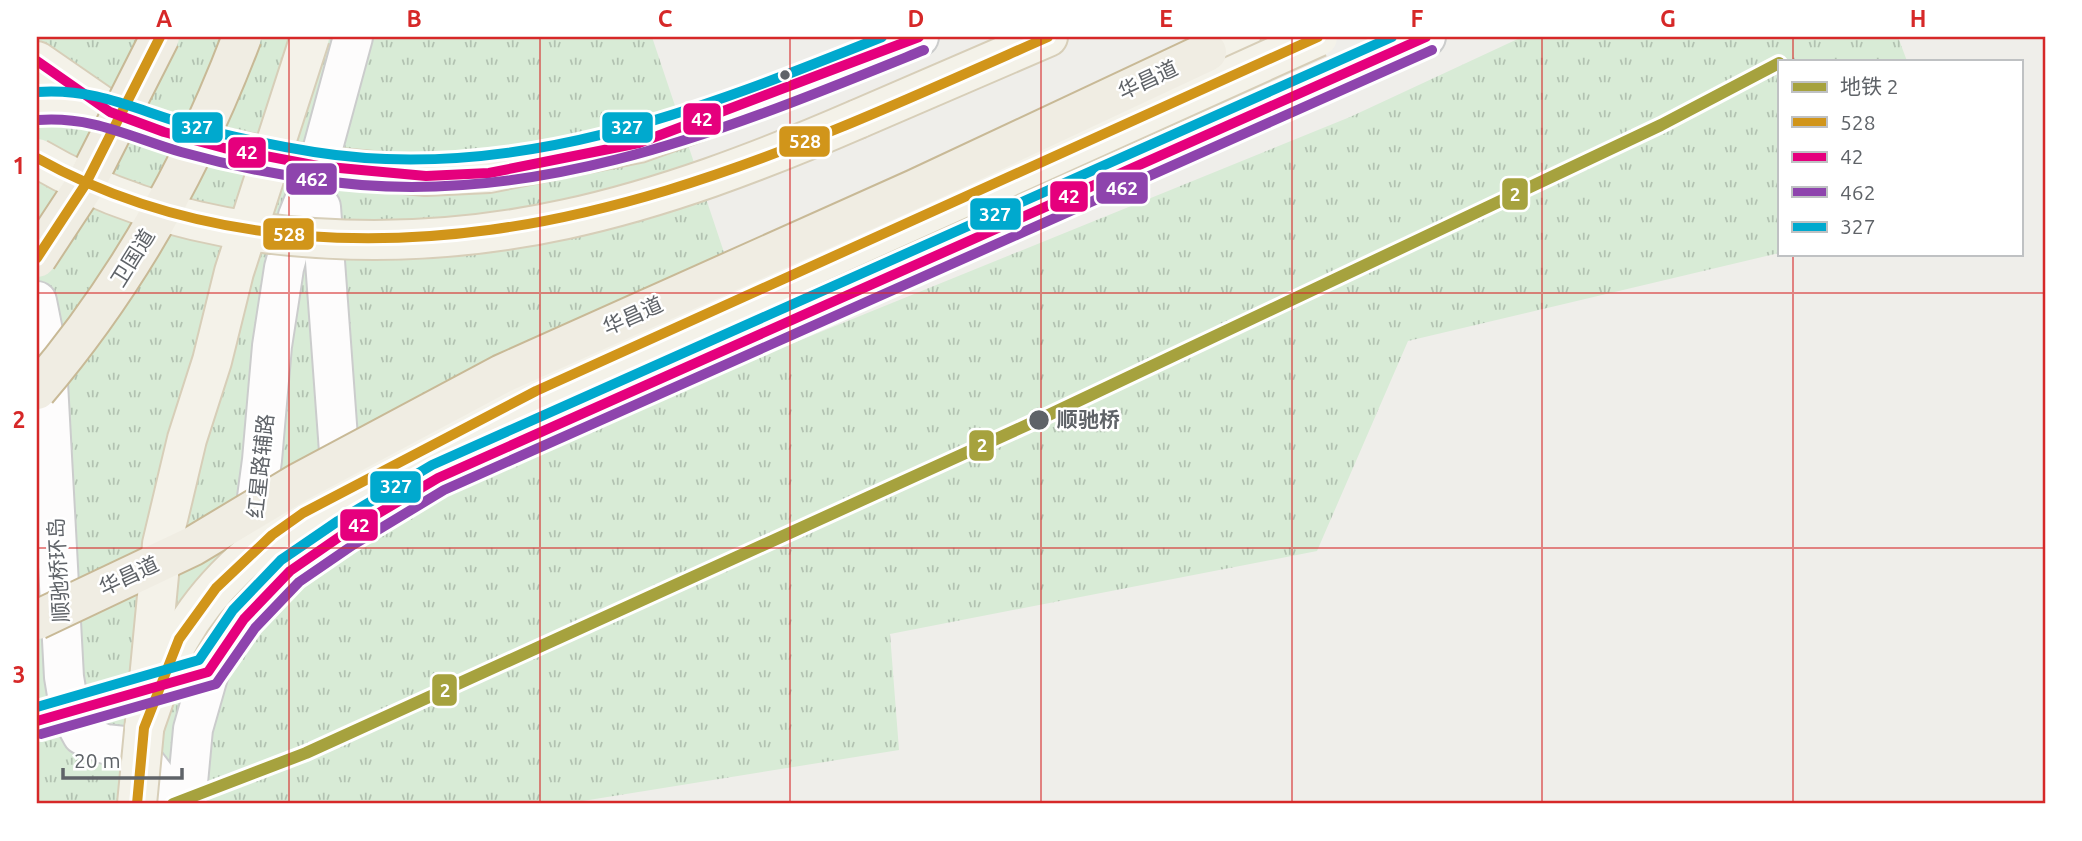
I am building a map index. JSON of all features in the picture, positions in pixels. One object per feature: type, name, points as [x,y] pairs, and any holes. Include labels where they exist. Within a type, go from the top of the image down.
[{"type":"highway","points":[[37,258],[85,185],[160,37]]},
{"type":"highway","name":"卫国道","points":[[37,390],[112,291],[162,210],[220,96],[242,37]]},
{"type":"highway","name":"华昌道","points":[[37,620],[193,546],[298,483],[502,374],[915,189],[1224,45]]},
{"type":"main road","points":[[138,804],[162,544],[177,478],[234,272],[310,37]]},
{"type":"main road","points":[[37,158],[67,176],[132,203],[206,225],[299,239],[367,241],[469,237],[526,229],[587,216],[726,173],[781,153],[1048,37]]},
{"type":"main road","points":[[144,728],[166,669],[195,614],[235,568],[272,535],[303,513],[536,391],[1318,37]]},
{"type":"main road","points":[[37,61],[110,111],[164,132],[224,148],[318,166],[426,176],[489,173],[639,143],[789,89]]},
{"type":"main road","points":[[37,106],[56,105],[110,111]]},
{"type":"street","points":[[345,533],[318,166],[354,37]]},
{"type":"street","points":[[789,89],[919,37]]},
{"type":"street","points":[[53,717],[208,672],[244,619],[290,571],[345,533],[438,478],[1426,37]]},
{"type":"street","name":"红星路辅路","points":[[186,804],[193,729],[208,672],[239,591],[254,527],[277,304],[298,216],[318,166]]},
{"type":"street","name":"顺驰桥环岛","points":[[37,301],[47,359],[64,677],[53,717]]},
{"type":"street","points":[[53,717],[82,735],[105,744],[133,747],[156,776],[166,804]]},
{"type":"green space","points":[[37,37],[652,37],[759,357],[1350,117],[1522,37],[1898,37],[1907,60],[1778,60],[1778,253],[1408,341],[1317,551],[890,634],[899,750],[564,804],[37,804]]},
{"type":"metro line","name":"2","points":[[173,804],[306,753],[1038,420],[1661,125],[1778,64]]},
{"type":"transit line","name":"528","points":[[37,258],[85,185],[160,37]]},
{"type":"transit line","name":"327","points":[[37,92],[95,96],[185,124],[314,152],[388,159],[462,158],[534,149],[605,134],[675,114],[882,37]]},
{"type":"transit line","name":"42","points":[[37,61],[110,112],[164,132],[224,148],[318,166],[426,176],[489,173],[639,143],[919,37]]},
{"type":"transit line","name":"528","points":[[37,158],[69,175],[134,201],[167,212],[235,227],[306,236],[405,238],[501,228],[596,210],[688,184],[869,116],[1048,37]]},
{"type":"transit line","name":"528","points":[[137,804],[144,728],[179,639],[216,588],[272,535],[303,513],[536,391],[1318,37]]},
{"type":"transit line","name":"327","points":[[37,707],[199,660],[233,610],[281,560],[338,521],[432,465],[1392,37]]},
{"type":"transit line","name":"42","points":[[37,721],[208,672],[244,619],[290,571],[345,533],[438,478],[1426,37]]},
{"type":"transit line","name":"462","points":[[38,120],[94,124],[197,156],[295,177],[391,187],[470,185],[548,174],[625,157],[701,135],[924,50]]},
{"type":"transit line","name":"462","points":[[41,734],[216,684],[255,628],[299,582],[353,545],[444,490],[1432,50]]},
{"type":"place","name":"顺驰桥","points":[[1039,420]]}]
